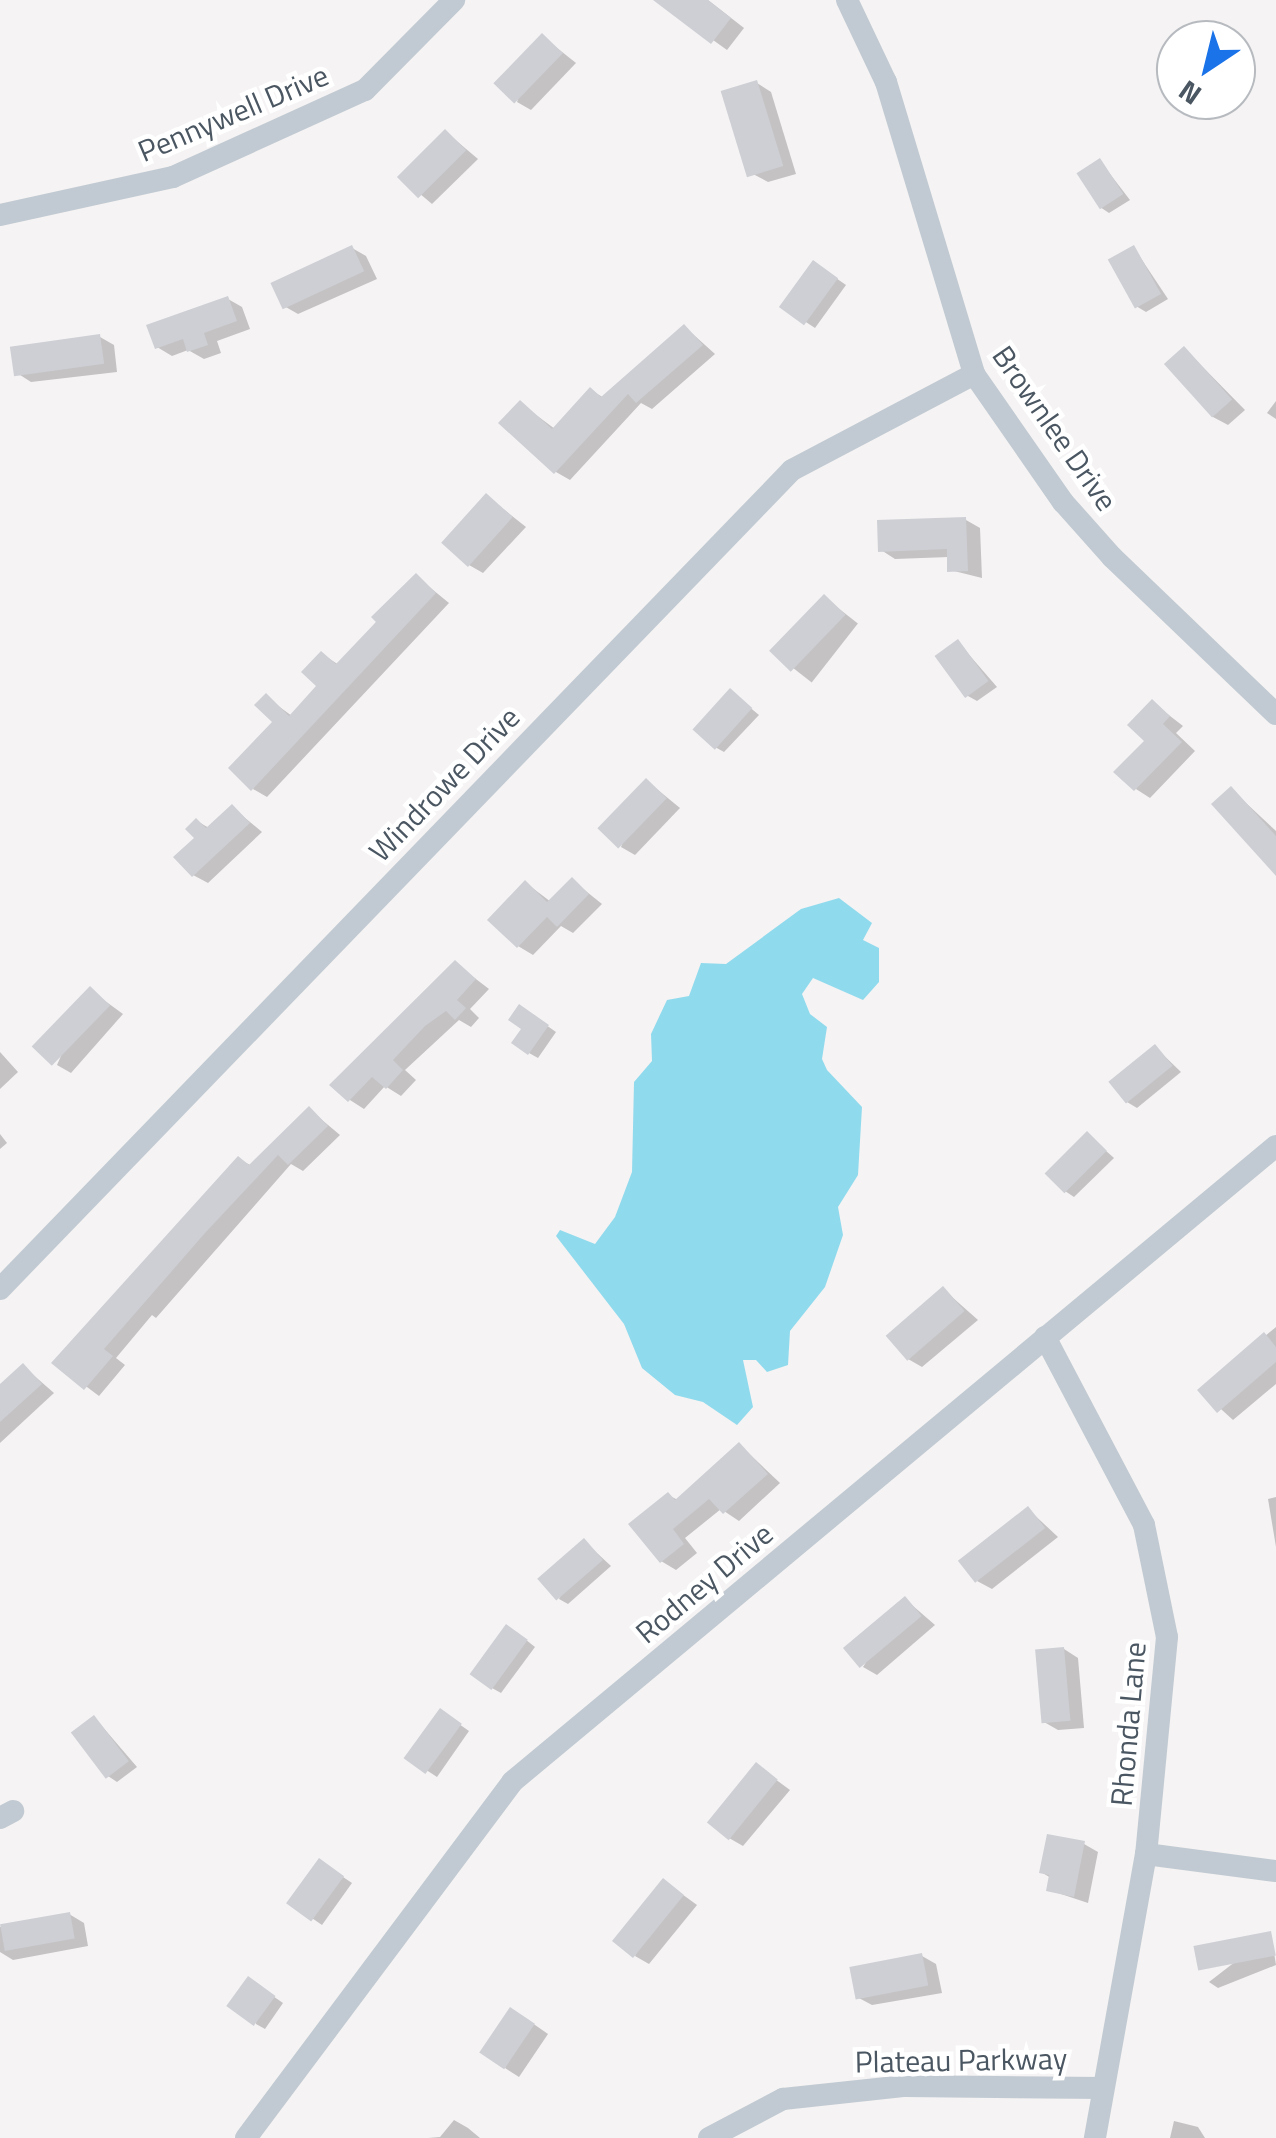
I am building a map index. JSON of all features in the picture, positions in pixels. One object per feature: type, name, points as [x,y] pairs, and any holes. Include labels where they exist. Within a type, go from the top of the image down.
[{"type":"street","name":"Pennywell Drive","points":[[0,215],[173,177],[365,90],[454,0]]},
{"type":"street","name":"Brownlee Drive","points":[[847,0],[886,82],[974,374],[1063,502],[1112,557],[1276,714]]},
{"type":"street","name":"Windrowe Drive","points":[[0,1289],[792,470],[974,374]]},
{"type":"street","name":"Rodney Drive","points":[[246,2138],[512,1782],[1276,1146]]},
{"type":"street","name":"Rhonda Lane","points":[[1046,1337],[1144,1525],[1156,1566],[1167,1661],[1146,1854],[1095,2138]]},
{"type":"street","points":[[1146,1854],[1276,1871]]},
{"type":"street","name":"Plateau Parkway","points":[[709,2138],[782,2098],[905,2086],[1104,2088]]},
{"type":"water","points":[[839,898],[872,923],[863,940],[879,948],[879,982],[863,1000],[813,978],[802,994],[810,1014],[827,1027],[822,1059],[827,1070],[862,1107],[858,1175],[838,1207],[843,1235],[825,1287],[790,1331],[788,1365],[767,1372],[756,1360],[743,1360],[753,1407],[737,1425],[703,1402],[675,1395],[642,1368],[624,1324],[556,1236],[560,1230],[595,1244],[615,1217],[632,1172],[634,1082],[652,1061],[651,1034],[667,1000],[689,996],[701,963],[726,964],[801,909]]},
{"type":"building","points":[[653,0],[708,0],[731,18],[711,44]]},
{"type":"building","points":[[542,33],[563,53],[514,103],[493,83]]},
{"type":"building","points":[[757,80],[783,166],[747,177],[721,91]]},
{"type":"building","points":[[445,129],[466,150],[418,198],[397,177]]},
{"type":"building","points":[[1100,158],[1123,194],[1100,209],[1077,173]]},
{"type":"building","points":[[352,245],[364,271],[283,309],[270,283]]},
{"type":"building","points":[[1134,245],[1161,294],[1135,309],[1108,260]]},
{"type":"building","points":[[813,260],[838,278],[804,325],[779,307]]},
{"type":"building","points":[[228,296],[237,321],[204,333],[208,345],[187,352],[183,339],[155,349],[146,325]]},
{"type":"building","points":[[684,324],[703,345],[636,403],[628,394],[554,474],[498,423],[520,400],[552,429],[590,387],[601,397]]},
{"type":"building","points":[[100,334],[104,364],[14,376],[10,347]]},
{"type":"building","points":[[1184,346],[1232,400],[1212,418],[1164,364]]},
{"type":"building","points":[[486,493],[513,517],[468,567],[441,543]]},
{"type":"building","points":[[966,517],[968,571],[947,572],[947,549],[878,552],[877,520]]},
{"type":"building","points":[[416,573],[436,593],[251,791],[228,768],[272,722],[254,705],[266,693],[289,716],[316,686],[301,672],[321,651],[336,664],[376,622],[371,617]]},
{"type":"building","points":[[824,594],[846,615],[791,672],[769,651]]},
{"type":"building","points":[[958,639],[989,681],[965,698],[935,656]]},
{"type":"building","points":[[730,688],[752,708],[715,750],[693,730]]},
{"type":"building","points":[[1152,699],[1170,716],[1163,724],[1182,742],[1134,791],[1113,772],[1144,741],[1127,725]]},
{"type":"building","points":[[646,778],[667,798],[618,848],[597,828]]},
{"type":"building","points":[[1231,786],[1276,836],[1276,876],[1211,804]]},
{"type":"building","points":[[232,804],[250,823],[192,877],[173,857],[194,838],[185,829],[196,818],[206,828]]},
{"type":"building","points":[[572,877],[589,894],[557,927],[547,917],[517,948],[487,920],[525,880],[547,902]]},
{"type":"building","points":[[455,960],[476,979],[457,1000],[466,1008],[455,1020],[446,1011],[425,1026],[393,1060],[403,1070],[386,1089],[372,1077],[348,1102],[329,1085]]},
{"type":"building","points":[[90,986],[110,1005],[52,1066],[32,1046]]},
{"type":"building","points":[[519,1004],[549,1025],[528,1055],[511,1043],[521,1029],[508,1020]]},
{"type":"building","points":[[1155,1044],[1173,1066],[1126,1104],[1108,1082]]},
{"type":"building","points":[[309,1106],[328,1126],[288,1165],[278,1155],[205,1233],[104,1349],[113,1356],[84,1390],[51,1363],[238,1156],[249,1165]]},
{"type":"building","points":[[1087,1131],[1107,1151],[1064,1193],[1045,1173]]},
{"type":"building","points":[[943,1286],[965,1311],[907,1361],[886,1336]]},
{"type":"building","points":[[1264,1332],[1276,1347],[1276,1362],[1217,1413],[1197,1390]]},
{"type":"building","points":[[23,1363],[42,1384],[0,1422],[0,1384]]},
{"type":"building","points":[[739,1442],[768,1474],[723,1514],[709,1499],[673,1529],[684,1544],[660,1563],[628,1524],[668,1492],[675,1500]]},
{"type":"building","points":[[1028,1506],[1045,1528],[975,1583],[958,1561]]},
{"type":"building","points":[[584,1538],[603,1560],[556,1601],[537,1579]]},
{"type":"building","points":[[905,1596],[922,1616],[860,1668],[843,1648]]},
{"type":"building","points":[[506,1624],[528,1640],[491,1690],[470,1674]]},
{"type":"building","points":[[1064,1647],[1070,1721],[1042,1723],[1035,1650]]},
{"type":"building","points":[[440,1708],[462,1724],[425,1774],[404,1758]]},
{"type":"building","points":[[94,1715],[129,1761],[106,1779],[71,1732]]},
{"type":"building","points":[[756,1762],[778,1780],[729,1840],[707,1823]]},
{"type":"building","points":[[1047,1834],[1085,1841],[1074,1897],[1046,1891],[1049,1875],[1039,1873]]},
{"type":"building","points":[[319,1858],[344,1876],[311,1922],[286,1903]]},
{"type":"building","points":[[663,1878],[684,1895],[633,1958],[612,1941]]},
{"type":"building","points":[[70,1912],[75,1939],[5,1951],[0,1924]]},
{"type":"building","points":[[1271,1931],[1276,1956],[1198,1971],[1193,1946]]},
{"type":"building","points":[[922,1953],[928,1985],[856,2000],[849,1967]]},
{"type":"building","points":[[248,1976],[276,1996],[254,2026],[226,2006]]},
{"type":"building","points":[[510,2007],[535,2024],[504,2069],[479,2053]]}]
